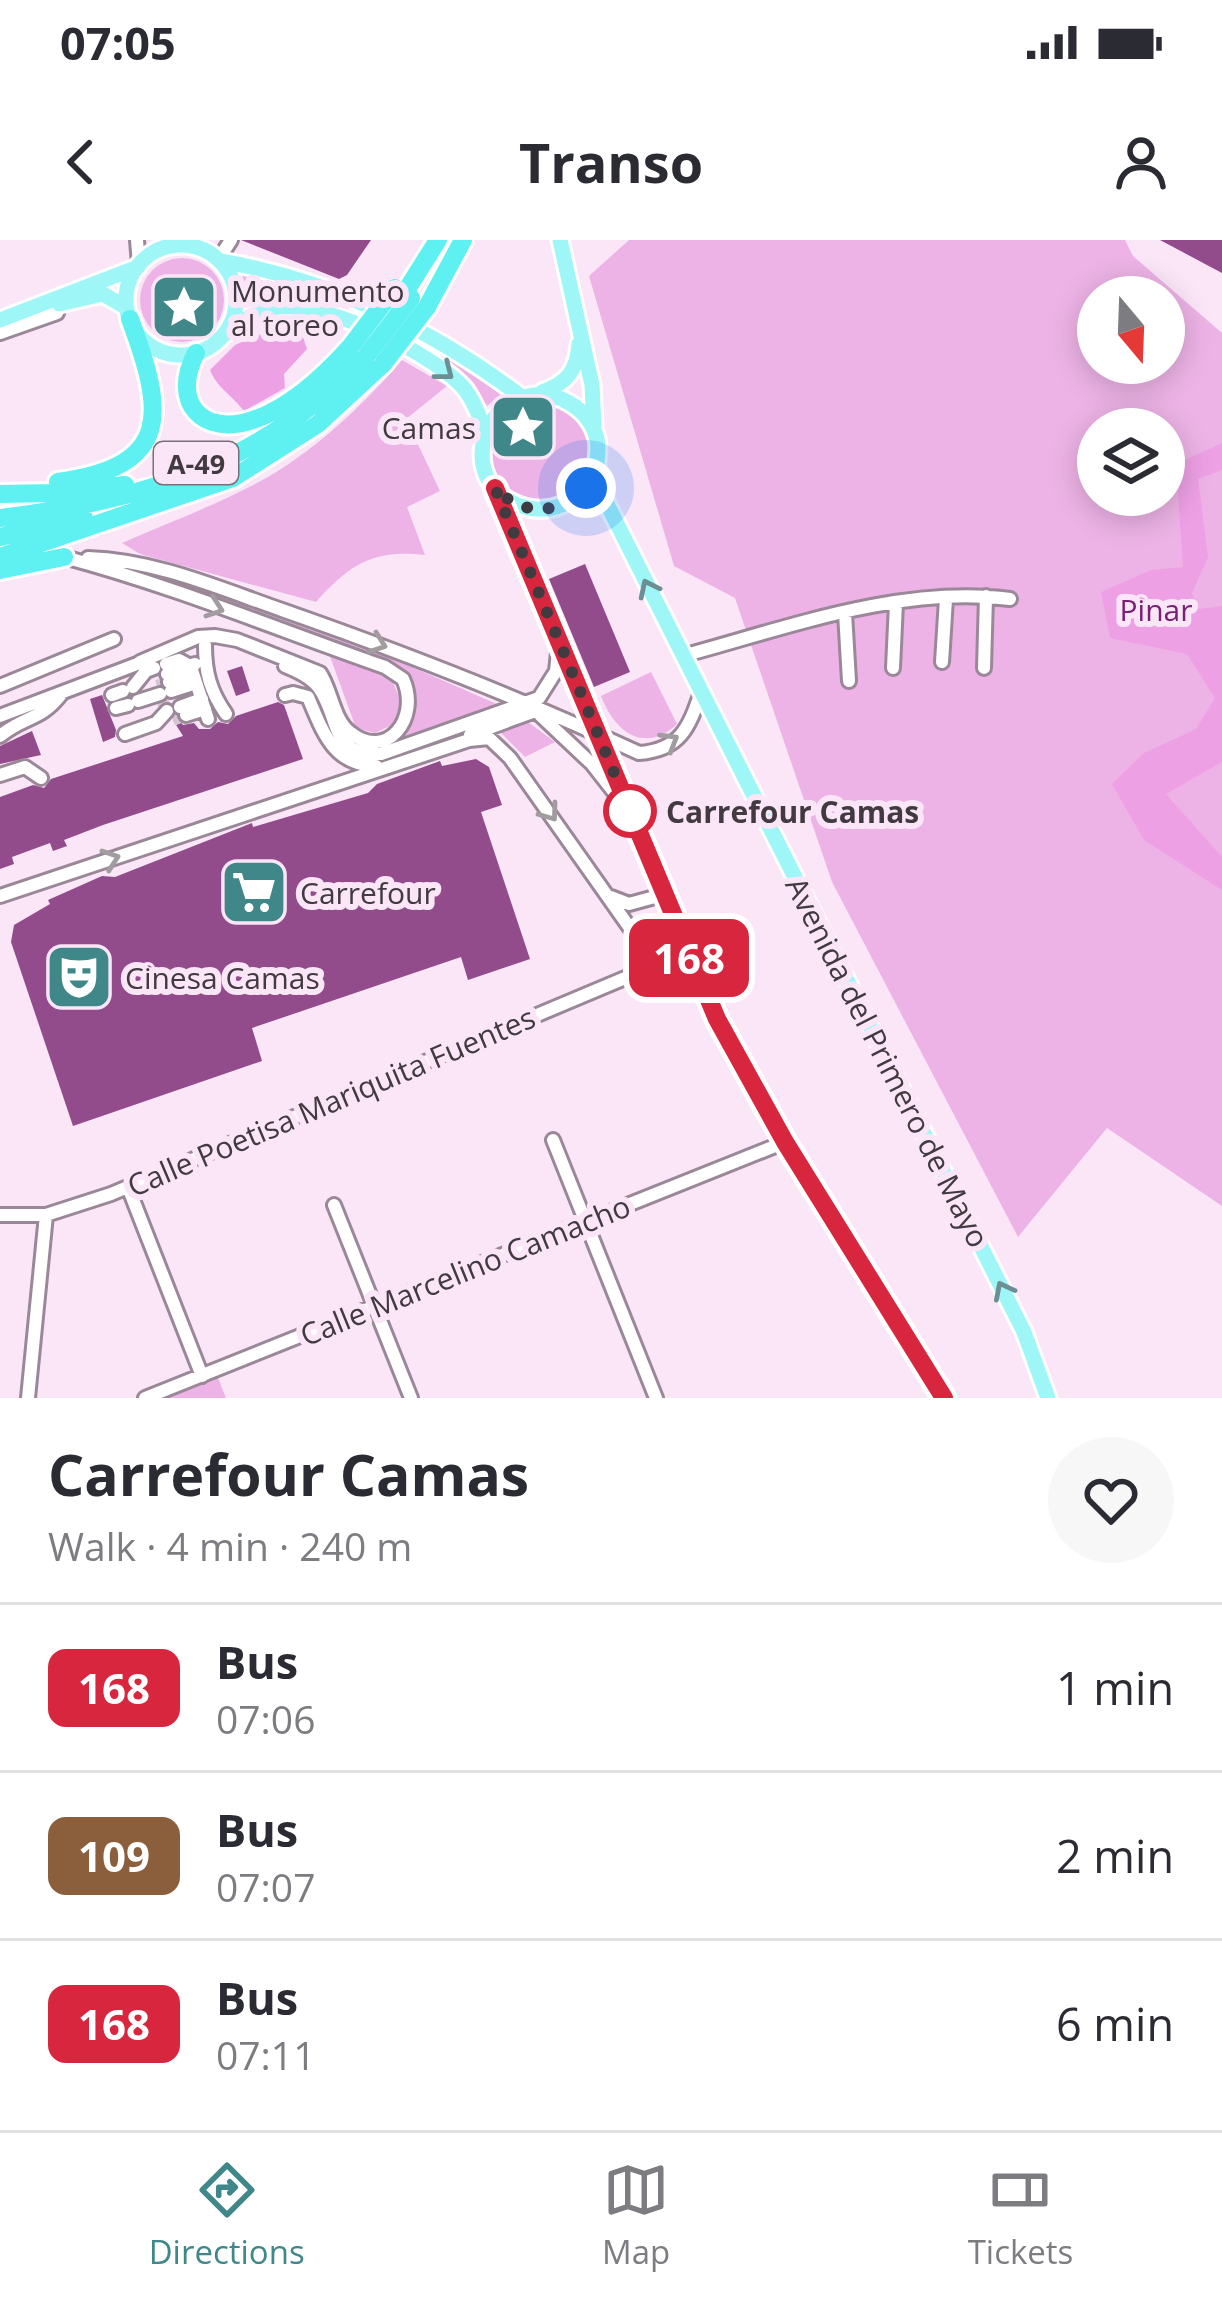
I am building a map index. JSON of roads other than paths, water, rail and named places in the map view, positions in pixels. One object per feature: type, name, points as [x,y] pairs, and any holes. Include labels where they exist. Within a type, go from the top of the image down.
[{"type":"highway","points":[[0,518],[91,504],[194,475],[282,431],[336,388],[409,297],[424,240]]},
{"type":"highway","name":"A-49","points":[[409,297],[437,240]]},
{"type":"highway","name":"A-49","points":[[0,557],[233,478],[318,424],[409,297],[463,240]]},
{"type":"highway","points":[[0,493],[124,465],[141,452],[153,425],[147,365],[128,314]]},
{"type":"highway","points":[[196,353],[183,384],[185,396],[199,414],[230,424],[274,410],[365,354]]},
{"type":"highway","name":"A-49","points":[[0,493],[54,494],[124,485],[214,456],[256,435],[365,354]]},
{"type":"highway","points":[[0,537],[233,478]]},
{"type":"highway","points":[[0,482],[47,484]]},
{"type":"highway","points":[[0,570],[64,557]]},
{"type":"main road","points":[[495,488],[519,506],[548,510],[579,496],[595,471],[598,453],[592,385],[557,240]]},
{"type":"main road","points":[[56,309],[159,250],[186,243],[219,260],[335,293],[435,337],[528,396],[565,400],[582,412],[594,430]]},
{"type":"main road","points":[[219,260],[236,290],[236,306],[225,334]]},
{"type":"main road","points":[[128,314],[128,287],[138,266]]},
{"type":"main road","points":[[1,324],[104,294],[128,314],[149,345],[179,355],[196,353],[250,316],[279,307],[309,310],[352,323],[424,356],[462,385],[486,432]]},
{"type":"main road","points":[[580,329],[574,370],[563,383],[505,407],[486,432],[483,461],[699,980],[785,1142],[944,1398]]},
{"type":"main road","name":"Avenida del Primero de Mayo","points":[[595,471],[682,656],[1024,1332],[1048,1398]]},
{"type":"street","points":[[137,240],[138,266]]},
{"type":"street","points":[[219,260],[231,240]]},
{"type":"street","points":[[0,716],[198,637],[226,637],[320,673],[344,728],[356,737],[379,740],[392,735],[403,726],[410,710],[403,679],[385,667],[141,578],[64,557]]},
{"type":"street","points":[[64,557],[104,558],[177,573],[408,655],[639,753],[666,748],[689,729],[700,692]]},
{"type":"street","points":[[682,656],[896,603],[986,596],[1010,599]]},
{"type":"street","points":[[984,668],[986,596]]},
{"type":"street","points":[[942,662],[946,599]]},
{"type":"street","points":[[893,668],[896,603]]},
{"type":"street","points":[[845,613],[849,681]]},
{"type":"street","points":[[0,686],[114,639]]},
{"type":"street","points":[[285,695],[308,697],[330,748],[357,764],[374,766],[531,708],[550,682],[559,642]]},
{"type":"street","points":[[140,662],[235,646],[317,685],[340,739],[370,754],[531,708]]},
{"type":"street","points":[[199,692],[205,650]]},
{"type":"street","points":[[205,650],[213,694],[226,713]]},
{"type":"street","points":[[0,736],[46,713],[62,692]]},
{"type":"street","points":[[153,693],[199,692]]},
{"type":"street","points":[[153,693],[199,692]]},
{"type":"street","points":[[153,693],[199,692]]},
{"type":"street","points":[[124,734],[156,723],[153,693]]},
{"type":"street","points":[[531,708],[592,764],[630,812]]},
{"type":"street","points":[[0,896],[469,740],[489,738],[510,758],[656,965],[674,967],[686,980],[699,980]]},
{"type":"street","points":[[0,776],[26,767],[41,778]]},
{"type":"street","points":[[610,896],[629,904],[662,896]]},
{"type":"street","points":[[656,965],[679,933]]},
{"type":"street","name":"Calle Poetisa Mariquita Fuentes","points":[[0,1215],[46,1215],[128,1187],[656,965]]},
{"type":"street","points":[[553,1140],[656,1398]]},
{"type":"street","name":"Calle Marcelino Camacho","points":[[145,1398],[785,1142]]},
{"type":"street","points":[[128,1187],[202,1376]]},
{"type":"street","points":[[334,1205],[411,1398]]},
{"type":"street","points":[[28,1398],[46,1215]]},
{"type":"tunnel","points":[[157,686],[169,682]]},
{"type":"tunnel","points":[[157,701],[174,698]]},
{"type":"tunnel","points":[[173,720],[186,715]]},
{"type":"place","name":"Monumento al toreo","points":[[184,307]]},
{"type":"place","name":"Camas","points":[[523,427]]},
{"type":"place","name":"Carrefour Camas","points":[[630,811]]},
{"type":"place","name":"Carrefour","points":[[254,892]]},
{"type":"place","name":"Cinesa Camas","points":[[79,977]]},
{"type":"park label","name":"Pinar","points":[[1156,609]]}]
